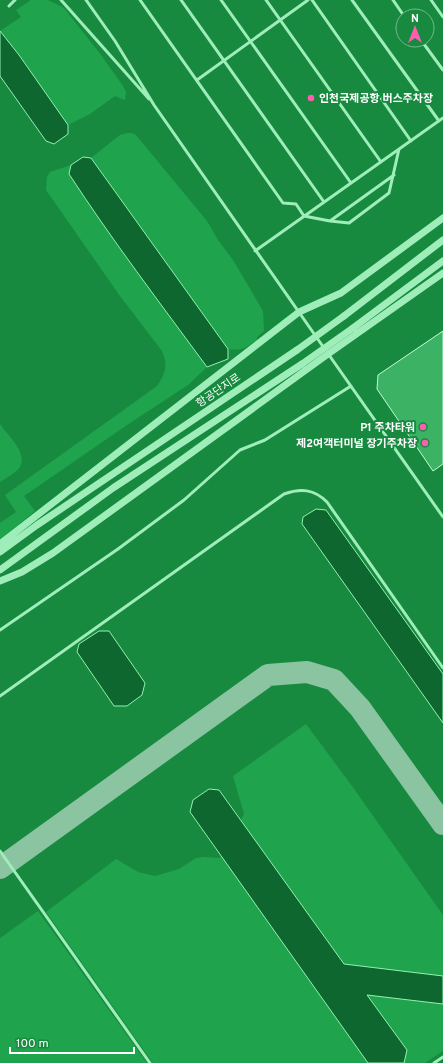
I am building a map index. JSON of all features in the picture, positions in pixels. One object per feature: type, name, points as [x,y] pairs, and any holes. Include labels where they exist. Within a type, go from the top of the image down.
[{"type":"street","points":[[35,522],[299,312],[341,293],[443,218]]},
{"type":"street","name":"항공단지로","points":[[1,549],[35,522],[297,350],[443,240]]},
{"type":"street","points":[[0,570],[113,488],[302,364],[443,261]]},
{"type":"street","points":[[0,581],[22,572],[53,553],[328,354],[443,273]]},
{"type":"lane","points":[[9,6],[15,0]]},
{"type":"lane","points":[[61,0],[154,105]]},
{"type":"lane","points":[[86,0],[115,42],[154,105],[443,517]]},
{"type":"lane","points":[[140,0],[283,203],[296,204],[304,216],[349,223],[389,193],[399,149]]},
{"type":"lane","points":[[182,0],[324,202]]},
{"type":"lane","points":[[221,0],[351,183]]},
{"type":"lane","points":[[266,0],[381,162]]},
{"type":"lane","points":[[197,80],[308,0]]},
{"type":"lane","points":[[312,0],[411,141]]},
{"type":"lane","points":[[352,0],[438,121]]},
{"type":"lane","points":[[431,0],[443,17]]},
{"type":"lane","points":[[428,48],[443,70]]},
{"type":"lane","points":[[255,250],[443,118]]},
{"type":"lane","points":[[330,221],[394,175]]},
{"type":"lane","points":[[0,630],[118,549],[184,500],[240,450],[265,440],[351,386]]},
{"type":"lane","points":[[0,696],[284,494],[300,490],[314,492],[327,502],[443,668]]},
{"type":"lane","points":[[0,851],[150,1063]]},
{"type":"lane","points":[[434,1063],[443,1057]]},
{"type":"shaded area","points":[[31,0],[48,0],[64,8],[123,86],[126,92],[125,100],[115,96],[90,114],[68,125],[19,55],[0,31],[21,17],[16,10]]},
{"type":"shaded area","points":[[0,31],[19,55],[68,125],[68,134],[54,144],[46,141],[0,76]]},
{"type":"shaded area","points":[[127,133],[136,135],[207,221],[218,240],[233,260],[263,311],[264,331],[257,337],[257,340],[247,347],[237,350],[228,349],[91,158],[120,135]]},
{"type":"shaded area","points":[[83,157],[91,158],[228,349],[228,359],[207,367],[119,247],[69,174],[71,165]]},
{"type":"shaded area","points":[[71,165],[70,174],[90,205],[207,367],[188,385],[24,496],[35,511],[0,540],[0,523],[16,512],[5,495],[157,386],[165,369],[165,361],[162,351],[120,296],[46,190],[47,177],[50,172]]},
{"type":"shaded area","points":[[0,424],[16,444],[22,461],[20,467],[16,471],[0,482]]},
{"type":"shaded area","points":[[316,509],[326,510],[443,674],[443,723],[302,524],[303,517]]},
{"type":"shaded area","points":[[99,631],[109,631],[145,683],[142,695],[127,706],[114,706],[77,652],[79,644]]},
{"type":"shaded area","points":[[306,724],[352,786],[443,915],[443,1051],[425,1063],[153,1063],[46,912],[116,859],[138,872],[155,876],[179,869],[196,858],[220,858],[244,814],[233,776]]},
{"type":"shaded area","points":[[209,789],[219,790],[344,964],[443,976],[443,1004],[367,995],[407,1050],[404,1063],[368,1063],[190,812],[193,800]]},
{"type":"shaded area","points":[[38,911],[147,1063],[0,1063],[0,938]]},
{"type":"building","name":"제2여객터미널 장기주차장","points":[[443,331],[443,464],[433,471],[377,389],[378,375]]},
{"type":"taxiway","points":[[0,868],[268,675],[307,672],[334,680],[360,708],[443,824]]},
{"type":"place","name":"인천국제공항 버스주차장","points":[[311,98]]},
{"type":"place","name":"P1 주차타워","points":[[423,427]]},
{"type":"place","name":"제2여객터미널 장기주차장","points":[[425,443]]}]
